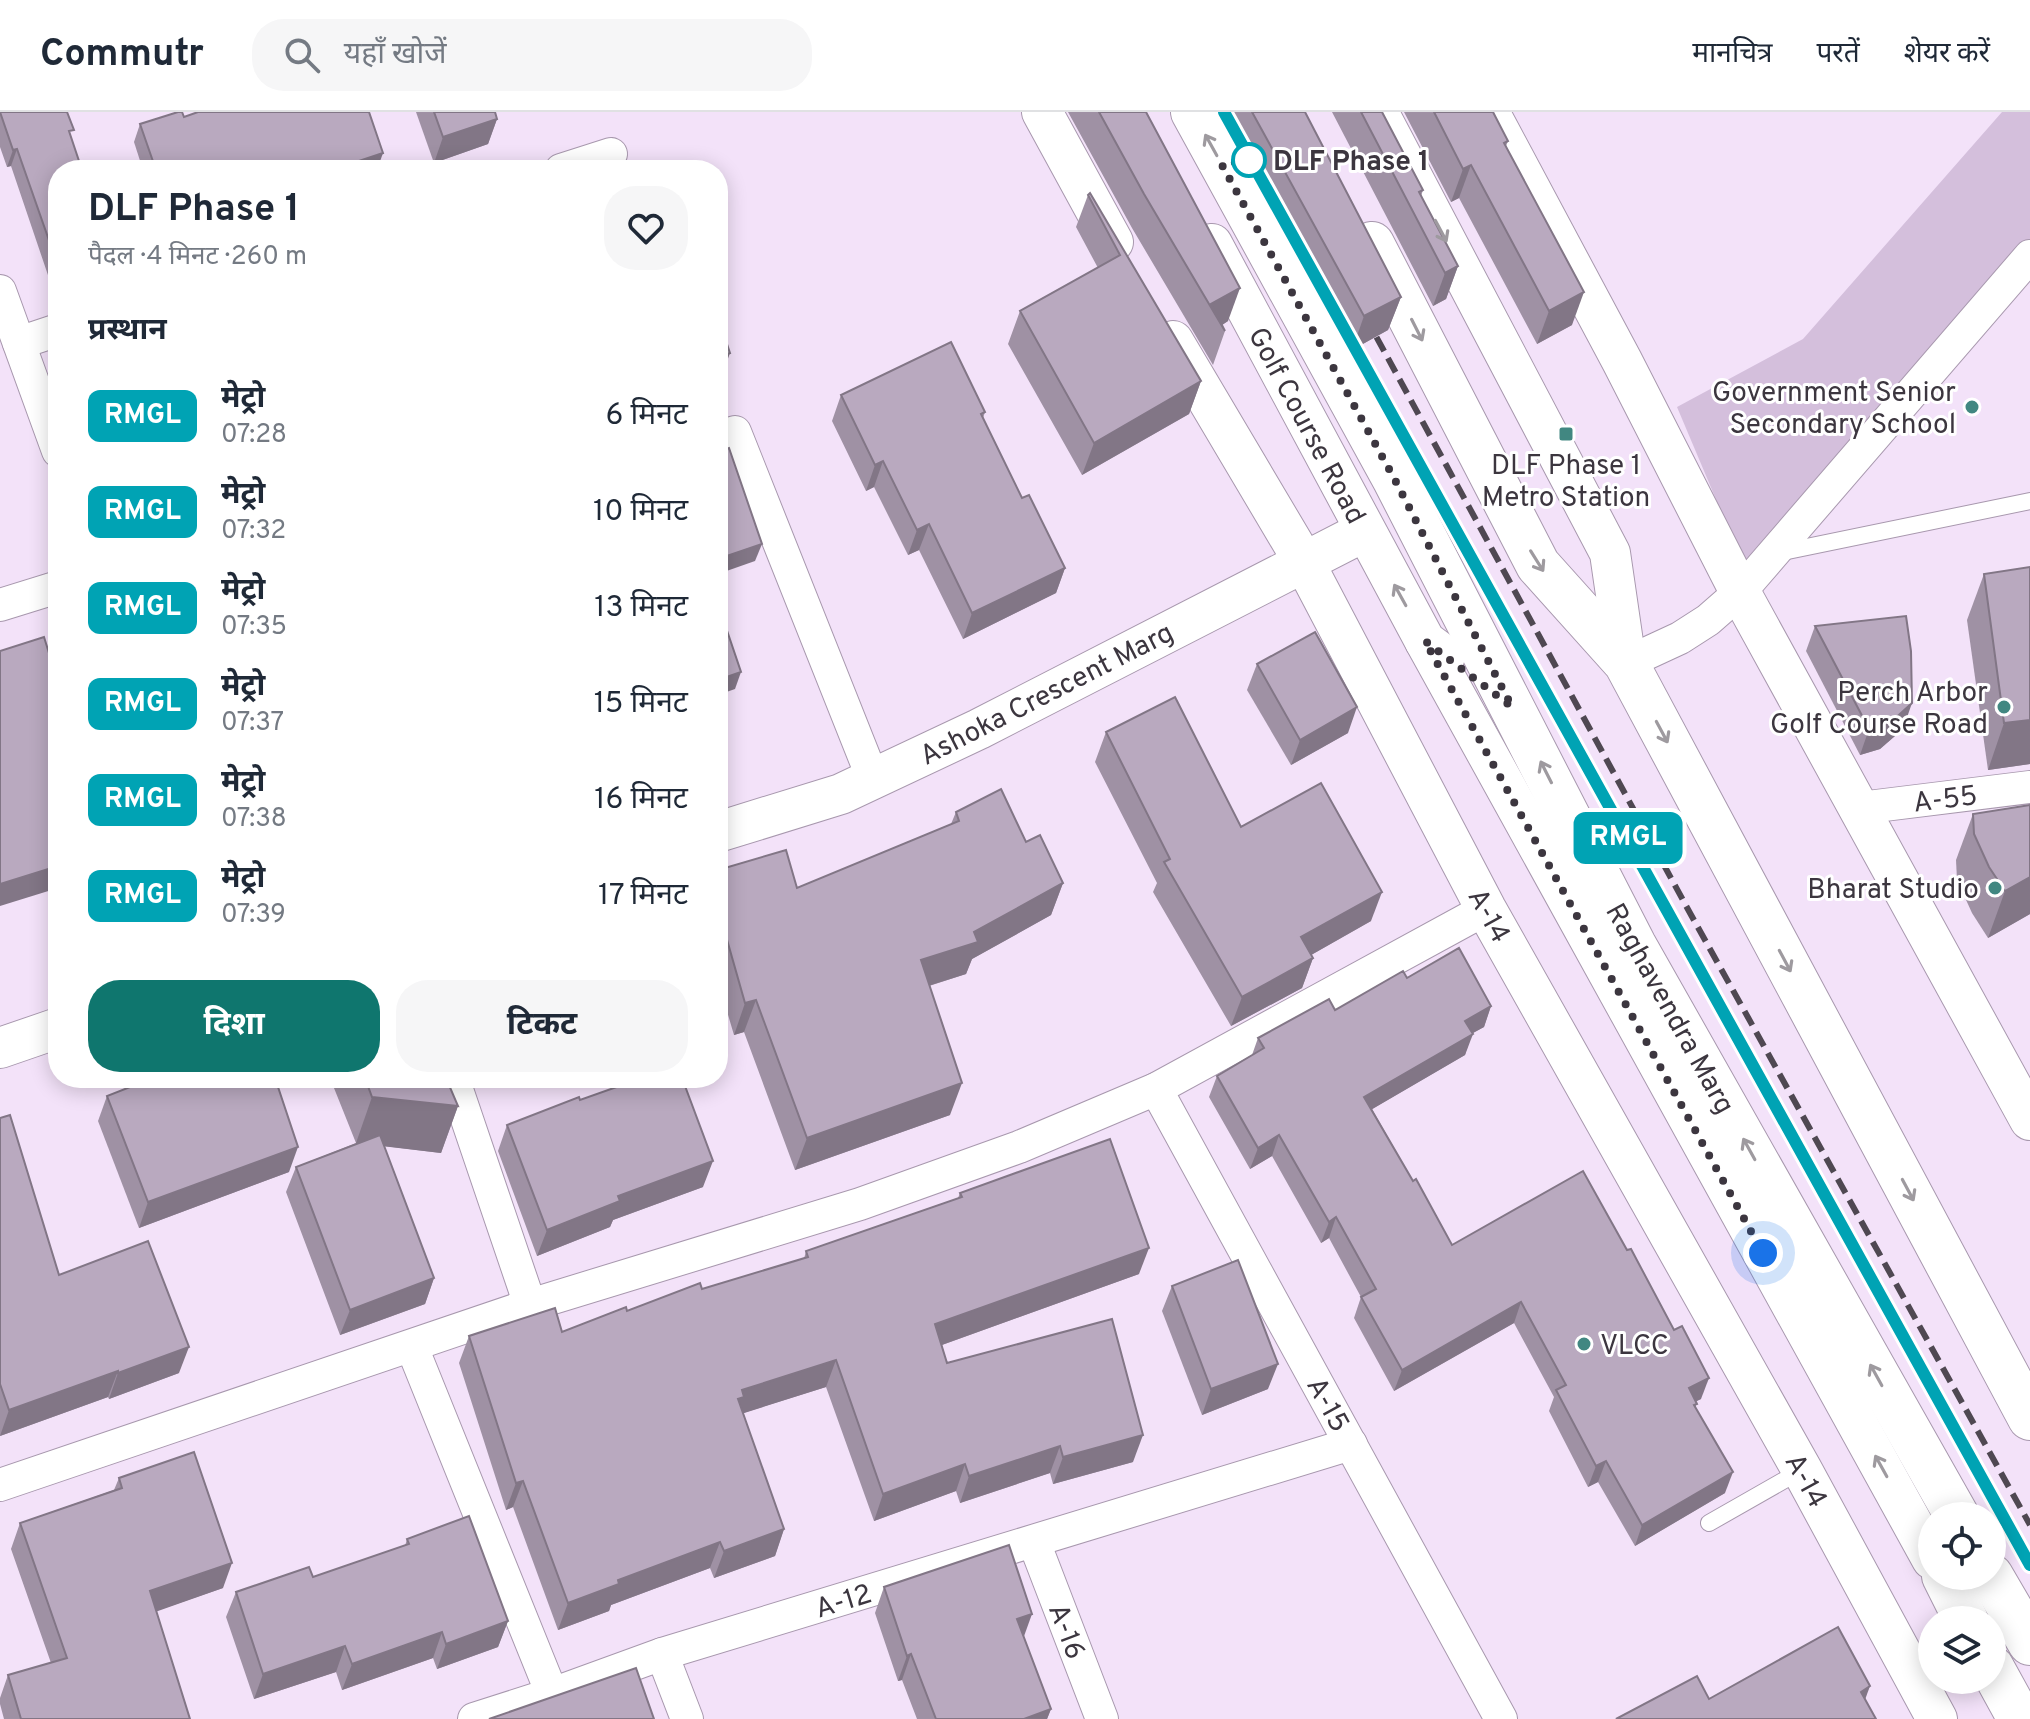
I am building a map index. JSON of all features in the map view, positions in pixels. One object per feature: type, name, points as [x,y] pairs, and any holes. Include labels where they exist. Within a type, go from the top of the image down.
[{"type":"main road","name":"Raghavendra Marg","points":[[1193,112],[1395,480],[1634,945],[1949,1502]]},
{"type":"main road","points":[[1355,211],[1538,565],[1626,663],[2030,1418]]},
{"type":"main road","points":[[1912,1440],[1927,1502]]},
{"type":"main road","points":[[1999,1590],[2030,1643]]},
{"type":"main road","points":[[2006,1694],[2020,1719]]},
{"type":"street","points":[[1042,112],[1128,266]]},
{"type":"street","points":[[1378,112],[1610,553],[1626,663],[1680,638],[1708,620],[1740,592],[2030,256]]},
{"type":"street","points":[[1489,112],[1622,361],[1740,592],[2030,1120]]},
{"type":"street","points":[[592,160],[611,154]]},
{"type":"street","name":"Golf Course Road","points":[[1194,210],[1425,641],[1512,707]]},
{"type":"street","points":[[0,291],[48,423]]},
{"type":"street","name":"A-14","points":[[1152,307],[1304,562],[1486,909],[1802,1470],[1937,1719]]},
{"type":"street","points":[[19,343],[48,333]]},
{"type":"street","points":[[728,439],[873,779]]},
{"type":"street","name":"Ashoka Crescent Marg","points":[[728,829],[841,794],[979,729],[1365,531]]},
{"type":"street","points":[[0,605],[48,590]]},
{"type":"street","points":[[1425,641],[1918,1532]]},
{"type":"street","name":"A-55","points":[[1860,808],[2030,787]]},
{"type":"street","points":[[0,1485],[530,1305],[860,1204],[1019,1147],[1156,1089],[1486,909]]},
{"type":"street","points":[[0,1048],[48,1031]]},
{"type":"street","points":[[456,1088],[530,1305]]},
{"type":"street","name":"A-15","points":[[1156,1089],[1501,1719]]},
{"type":"street","points":[[412,1347],[552,1694]]},
{"type":"street","name":"A-12","points":[[474,1719],[662,1654],[1351,1444]]},
{"type":"street","name":"A-16","points":[[1034,1542],[1102,1719]]},
{"type":"street","points":[[662,1654],[687,1719]]},
{"type":"lane","points":[[1772,554],[2030,501]]},
{"type":"lane","points":[[1709,1523],[1802,1470]]},
{"type":"shaded area","points":[[2002,112],[2030,112],[2030,241],[1745,568],[1677,407],[1803,339]]},
{"type":"building","points":[[0,112],[67,112],[74,130],[69,131],[79,160],[48,160],[48,237],[17,149],[13,150]]},
{"type":"building","points":[[178,112],[182,112],[184,117],[198,112],[369,112],[383,153],[362,160],[153,160],[140,124]]},
{"type":"building","points":[[434,112],[495,112],[497,119],[443,137]]},
{"type":"building","points":[[1099,112],[1146,112],[1240,288],[1211,304],[1225,331],[1144,194]]},
{"type":"building","points":[[1252,112],[1305,112],[1401,297],[1364,316]]},
{"type":"building","points":[[1361,112],[1382,112],[1458,266],[1445,273]]},
{"type":"building","points":[[1434,112],[1493,112],[1508,141],[1504,143],[1584,292],[1549,311],[1471,165],[1463,169]]},
{"type":"building","points":[[1090,193],[1201,381],[1094,443],[1020,311],[1120,255],[1088,195]]},
{"type":"building","points":[[951,342],[985,412],[981,414],[1022,498],[1029,495],[1065,568],[972,613],[929,524],[917,530],[883,461],[875,465],[841,395]]},
{"type":"building","points":[[728,448],[762,544],[728,556]]},
{"type":"building","points":[[2030,567],[2030,720],[2004,723],[1984,574]]},
{"type":"building","points":[[1906,616],[1911,651],[1912,703],[1890,723],[1869,729],[1815,626]]},
{"type":"building","points":[[1315,632],[1357,707],[1300,740],[1257,664]]},
{"type":"building","points":[[728,634],[741,672],[728,677]]},
{"type":"building","points":[[44,637],[48,650],[48,869],[0,884],[0,651]]},
{"type":"building","points":[[1175,697],[1241,827],[1321,783],[1382,892],[1301,937],[1313,958],[1242,997],[1164,862],[1170,859],[1106,732]]},
{"type":"building","points":[[1001,789],[1026,842],[1040,835],[1063,883],[974,932],[978,942],[921,960],[962,1083],[807,1138],[756,1000],[745,1003],[728,943],[728,867],[786,850],[797,888],[959,821],[956,812]]},
{"type":"building","points":[[2030,805],[2030,877],[2005,891],[1989,867],[1974,834],[1973,814]]},
{"type":"building","points":[[1459,948],[1491,1006],[1465,1021],[1473,1034],[1364,1097],[1413,1181],[1416,1179],[1452,1245],[1583,1171],[1627,1250],[1631,1249],[1674,1330],[1682,1326],[1709,1378],[1689,1388],[1697,1404],[1694,1405],[1733,1472],[1642,1525],[1606,1461],[1596,1466],[1556,1390],[1566,1385],[1521,1302],[1402,1370],[1361,1297],[1376,1289],[1336,1217],[1329,1222],[1279,1135],[1258,1148],[1217,1076],[1264,1048],[1258,1038],[1329,999],[1335,1010],[1403,971],[1407,978]]},
{"type":"building","points":[[127,1088],[278,1088],[298,1147],[148,1202],[107,1096]]},
{"type":"building","points":[[369,1088],[450,1088],[458,1106],[372,1097]]},
{"type":"building","points":[[614,1088],[686,1088],[713,1161],[618,1196],[620,1201],[547,1230],[507,1125],[579,1097],[580,1100]]},
{"type":"building","points":[[10,1115],[59,1275],[148,1241],[189,1347],[9,1410],[0,1384],[0,1118]]},
{"type":"building","points":[[380,1135],[434,1278],[350,1310],[296,1167]]},
{"type":"building","points":[[1110,1139],[1149,1248],[935,1324],[947,1363],[1112,1319],[1143,1435],[1063,1457],[1060,1446],[969,1476],[965,1464],[883,1494],[836,1360],[742,1390],[744,1397],[738,1399],[784,1529],[724,1551],[720,1542],[618,1580],[619,1584],[568,1603],[523,1481],[516,1483],[469,1336],[555,1308],[562,1332],[700,1283],[702,1289],[808,1257],[806,1251],[962,1197],[960,1193]]},
{"type":"building","points":[[1238,1260],[1278,1364],[1211,1389],[1172,1286]]},
{"type":"building","points":[[194,1452],[232,1563],[150,1591],[190,1719],[21,1719],[8,1675],[67,1658],[20,1523],[122,1488],[119,1478]]},
{"type":"building","points":[[469,1516],[508,1621],[446,1644],[442,1632],[352,1664],[345,1646],[263,1674],[236,1592],[309,1567],[313,1577],[409,1544],[407,1539]]},
{"type":"building","points":[[1009,1545],[1032,1614],[1017,1619],[1051,1709],[1024,1719],[936,1719],[911,1654],[907,1656],[884,1587]]},
{"type":"building","points":[[1838,1627],[1870,1686],[1861,1692],[1876,1719],[1616,1719],[1697,1676],[1709,1699]]},
{"type":"building","points":[[636,1668],[654,1719],[489,1719]]},
{"type":"railway","points":[[1365,316],[1690,913],[2030,1525]]},
{"type":"railway","points":[[1344,329],[2030,1565]]},
{"type":"metro line","name":"RMGL","points":[[1224,112],[2030,1565]]},
{"type":"place","name":"DLF Phase 1","points":[[1249,160]]},
{"type":"place","name":"Government Senior Secondary School","points":[[1972,407]]},
{"type":"place","name":"DLF Phase 1 Metro Station","points":[[1566,434]]},
{"type":"place","name":"Perch Arbor Golf Course Road","points":[[2004,707]]},
{"type":"place","name":"Bharat Studio","points":[[1995,888]]},
{"type":"place","name":"VLCC","points":[[1584,1344]]},
{"type":"route","points":[[1249,160],[1222,165],[1395,480],[1512,707],[1425,641],[1763,1253]]}]
